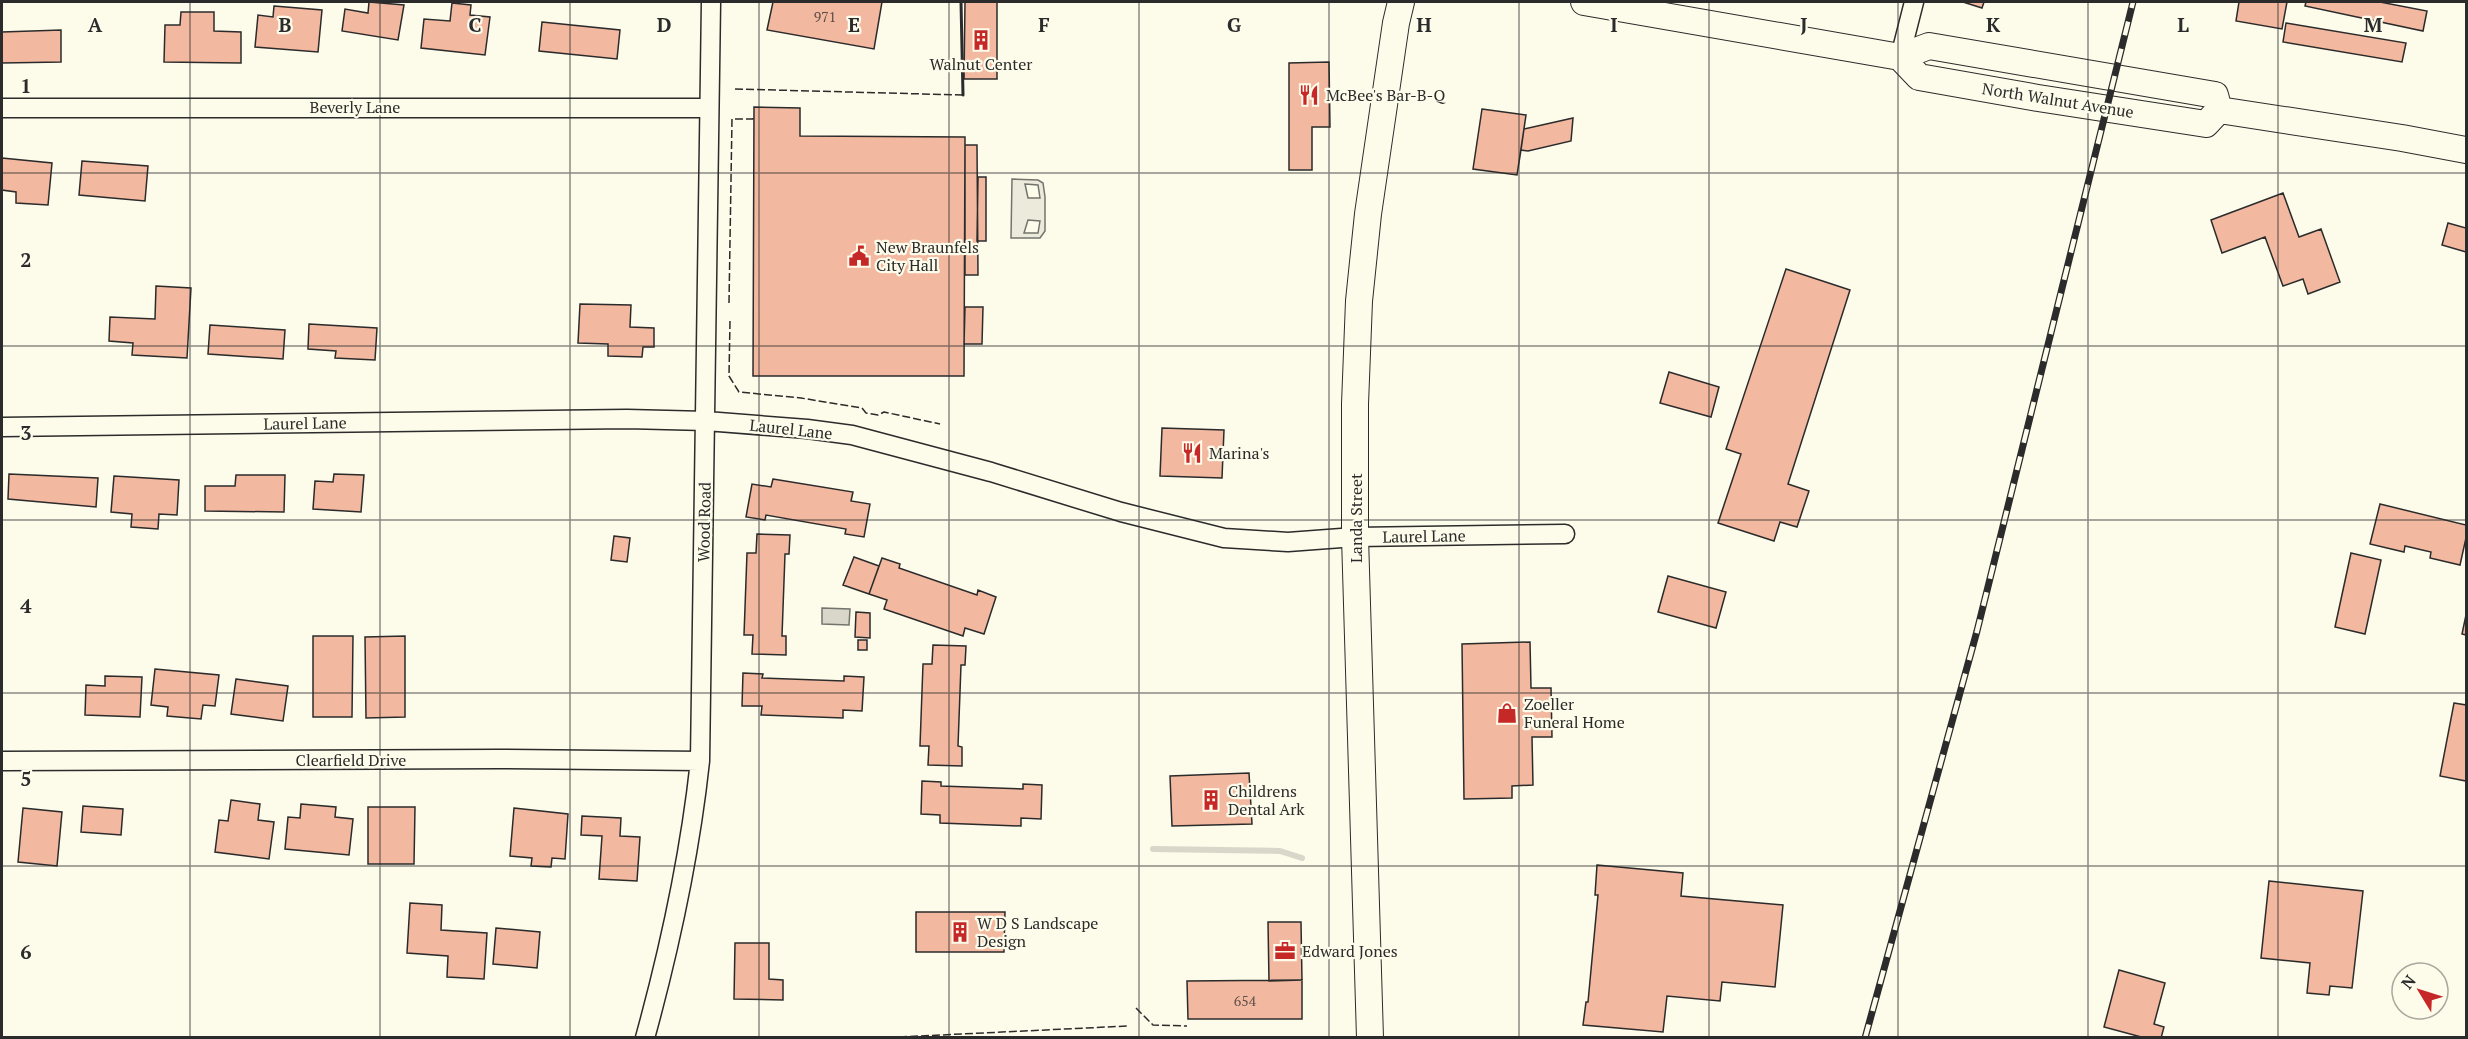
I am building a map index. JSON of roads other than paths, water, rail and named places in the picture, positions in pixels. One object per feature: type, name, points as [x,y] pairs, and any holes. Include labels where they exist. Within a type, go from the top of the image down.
[{"type":"street","name":"Wood Road","points":[[645,1038],[672,929],[694,822],[700,761],[711,2]]},
{"type":"street","name":"Landa Street","points":[[1370,1038],[1355,537],[1355,404],[1359,300],[1368,214],[1401,2]]},
{"type":"street","points":[[1584,2],[1900,57],[1914,2]]},
{"type":"street","name":"North Walnut Avenue","points":[[1900,57],[1918,77],[2038,98],[2206,124],[2219,110],[2466,150]]},
{"type":"street","name":"Beverly Lane","points":[[2,108],[708,108]]},
{"type":"street","name":"Laurel Lane","points":[[2,427],[627,419],[706,422],[807,429],[852,435],[991,472],[1121,512],[1224,538],[1288,543],[1355,537],[1565,534]]},
{"type":"street","name":"Clearfield Drive","points":[[2,761],[499,759],[700,761]]},
{"type":"waterway","points":[[1153,849],[1280,851],[1302,858]]},
{"type":"railway","points":[[1865,1038],[1977,631],[2133,2]]},
{"type":"place","name":"Walnut Center","points":[[981,40]]},
{"type":"place","name":"McBee's Bar-B-Q","points":[[1309,95]]},
{"type":"place","name":"New Braunfels City Hall","points":[[859,256]]},
{"type":"place","name":"Marina's","points":[[1192,453]]},
{"type":"place","name":"Zoeller Funeral Home","points":[[1507,713]]},
{"type":"place","name":"Childrens Dental Ark","points":[[1211,800]]},
{"type":"place","name":"W D S Landscape Design","points":[[960,932]]},
{"type":"place","name":"Edward Jones","points":[[1285,951]]}]
